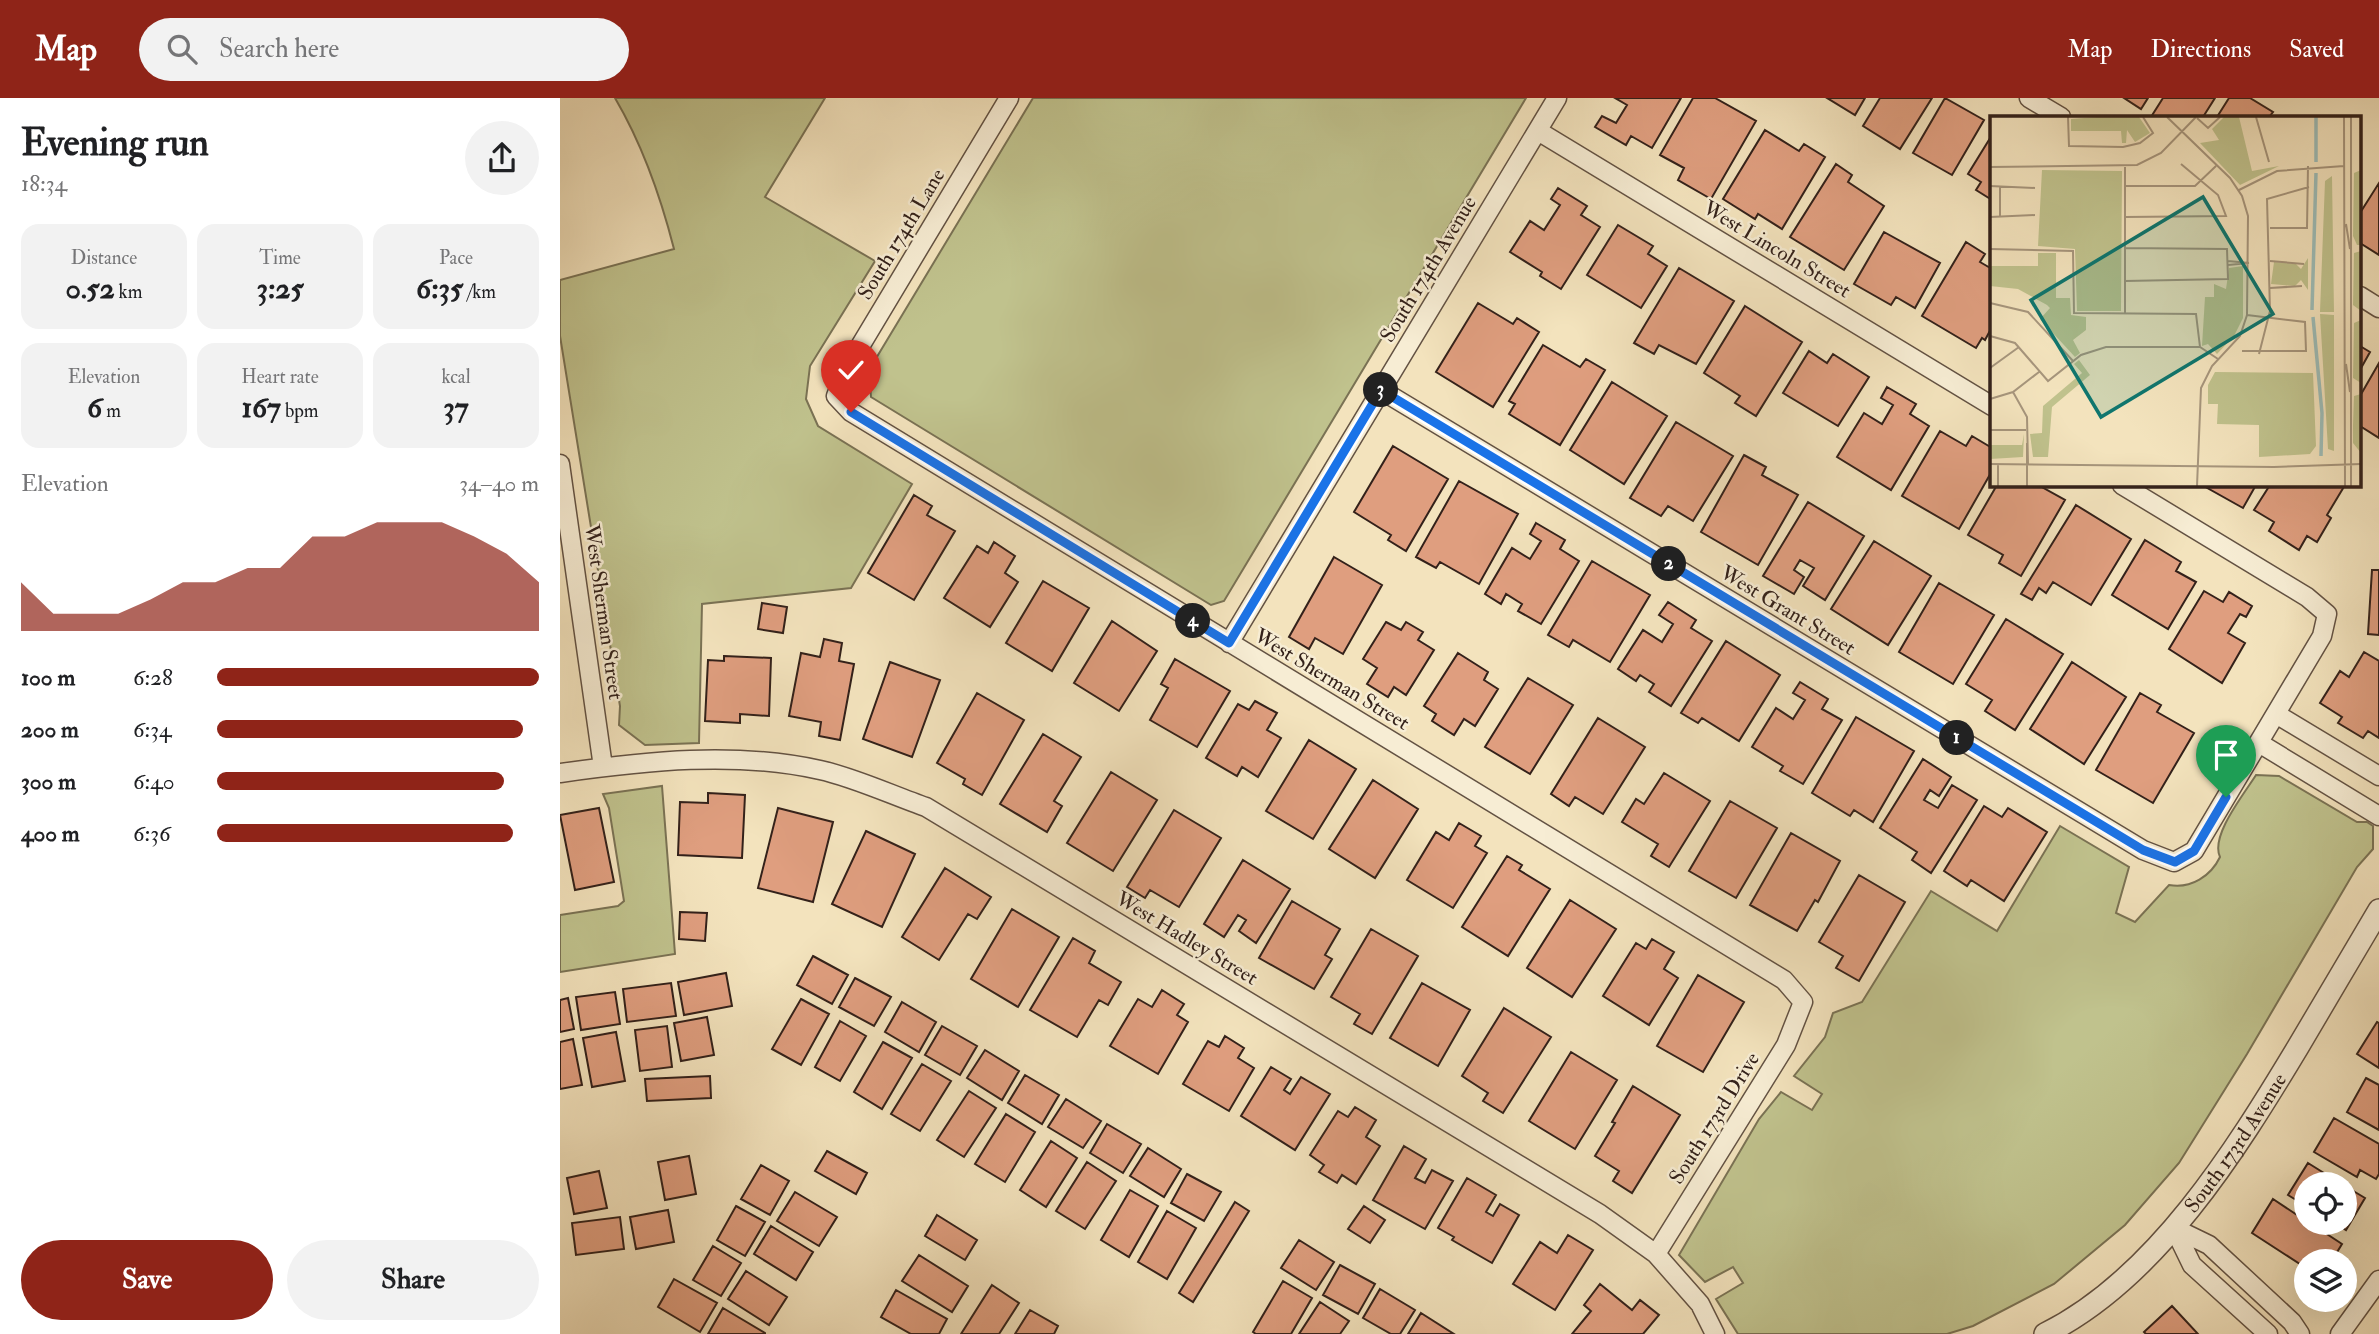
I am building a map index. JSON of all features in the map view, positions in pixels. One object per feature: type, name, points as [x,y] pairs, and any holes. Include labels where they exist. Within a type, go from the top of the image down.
[{"type":"street","name":"South 174th Lane","points":[[836,396],[847,368],[1009,98]]},
{"type":"street","name":"South 174th Avenue","points":[[1229,643],[1557,98]]},
{"type":"street","points":[[2029,98],[2059,116]]},
{"type":"street","name":"West Lincoln Street","points":[[1538,131],[1990,405]]},
{"type":"street","points":[[2361,297],[2379,308]]},
{"type":"street","name":"West Grant Street","points":[[1381,390],[2143,850],[2175,862],[2194,851],[2259,743]]},
{"type":"street","name":"West Sherman Street","points":[[836,396],[851,412],[1784,980],[1803,1002]]},
{"type":"street","name":"West Sherman Street","points":[[560,464],[603,767]]},
{"type":"street","points":[[2124,486],[2307,597],[2327,614],[2322,636],[2259,743],[2379,816]]},
{"type":"street","points":[[2276,714],[2379,776]]},
{"type":"street","name":"West Hadley Street","points":[[560,773],[700,758],[762,762],[822,770],[926,807],[1600,1214],[1656,1254],[1700,1304],[1715,1334]]},
{"type":"street","name":"South 173rd Avenue","points":[[2045,1334],[2116,1287],[2175,1228],[2267,1098],[2379,910]]},
{"type":"street","name":"South 173rd Drive","points":[[1656,1254],[1786,1045],[1803,1002]]},
{"type":"street","points":[[2175,1228],[2192,1265],[2267,1334]]},
{"type":"street","points":[[2175,1228],[2209,1245],[2292,1322],[2300,1334]]},
{"type":"street","points":[[2340,1334],[2379,1280]]},
{"type":"green space","points":[[615,98],[825,98],[765,197],[875,261],[810,366],[806,399],[818,426],[912,484],[851,588],[702,604],[699,743],[645,745],[619,725],[620,706],[560,336],[560,280],[674,249],[650,172]]},
{"type":"green space","points":[[1033,98],[1526,98],[1224,601],[1211,605],[871,397],[869,370]]},
{"type":"green space","points":[[2256,775],[2279,776],[2357,822],[2367,822],[2373,826],[2373,849],[2357,867],[2247,1054],[2179,1163],[2125,1225],[2054,1284],[1973,1326],[1947,1334],[1738,1334],[1716,1299],[1743,1283],[1733,1267],[1705,1282],[1679,1255],[1759,1119],[1781,1092],[1812,1110],[1822,1094],[1794,1076],[1825,1037],[1833,1013],[1862,1002],[1931,891],[1997,931],[2060,826],[2129,867],[2116,913],[2135,922],[2169,885],[2185,885],[2199,880],[2216,864],[2220,857],[2218,848],[2224,827]]},
{"type":"green space","points":[[662,786],[675,954],[560,972],[560,915],[618,906],[624,901],[609,808],[603,794]]},
{"type":"building","points":[[1615,98],[1681,98],[1652,148],[1631,136],[1626,145],[1595,127],[1602,116],[1616,123],[1627,105]]},
{"type":"building","points":[[1693,98],[1715,98],[1756,121],[1711,199],[1678,180],[1684,168],[1660,155]]},
{"type":"building","points":[[1827,98],[1865,98],[1855,115]]},
{"type":"building","points":[[1880,98],[1932,98],[1900,149],[1863,126]]},
{"type":"building","points":[[1945,98],[1984,120],[1952,175],[1913,153]]},
{"type":"building","points":[[2124,98],[2148,98],[2141,109]]},
{"type":"building","points":[[2163,98],[2215,98],[2204,116],[2152,116]]},
{"type":"building","points":[[2229,98],[2250,98],[2273,112],[2270,116],[2218,116]]},
{"type":"building","points":[[1765,130],[1799,151],[1804,144],[1825,157],[1782,229],[1758,214],[1755,219],[1723,199]]},
{"type":"building","points":[[1990,138],[1990,199],[1976,190],[1981,182],[1968,174]]},
{"type":"building","points":[[1836,164],[1852,175],[1848,182],[1884,206],[1844,270],[1790,237]]},
{"type":"building","points":[[2379,183],[2379,255],[2361,244],[2361,211]]},
{"type":"building","points":[[1558,188],[1587,206],[1581,215],[1600,227],[1561,289],[1540,276],[1542,272],[1510,252],[1530,221],[1544,230],[1560,205],[1551,199]]},
{"type":"building","points":[[1618,225],[1653,246],[1648,254],[1667,266],[1641,308],[1587,275]]},
{"type":"building","points":[[1884,232],[1940,263],[1915,308],[1896,297],[1891,305],[1854,284]]},
{"type":"building","points":[[1966,242],[1985,254],[1980,262],[1990,268],[1990,331],[1985,340],[1982,338],[1976,348],[1922,316]]},
{"type":"building","points":[[1679,268],[1734,301],[1696,364],[1659,345],[1654,354],[1634,343]]},
{"type":"building","points":[[1478,303],[1513,324],[1517,318],[1539,332],[1493,407],[1436,372]]},
{"type":"building","points":[[1745,306],[1802,342],[1756,416],[1735,403],[1740,396],[1704,373]]},
{"type":"building","points":[[1543,345],[1580,367],[1586,359],[1605,370],[1560,445],[1509,414],[1515,404],[1509,401]]},
{"type":"building","points":[[2361,347],[2370,352],[2361,368]]},
{"type":"building","points":[[1809,351],[1827,363],[1833,354],[1869,377],[1838,426],[1783,393]]},
{"type":"building","points":[[2379,363],[2379,438],[2361,427],[2361,394]]},
{"type":"building","points":[[1612,382],[1667,416],[1624,484],[1570,450]]},
{"type":"building","points":[[1887,387],[1916,404],[1910,414],[1929,426],[1891,490],[1837,457],[1864,413],[1882,424],[1893,405],[1881,398]]},
{"type":"building","points":[[1676,422],[1733,456],[1693,521],[1668,506],[1661,516],[1630,498]]},
{"type":"building","points":[[1940,431],[1966,446],[1972,436],[1990,447],[1990,475],[1959,529],[1902,496]]},
{"type":"building","points":[[1393,446],[1448,479],[1406,551],[1388,540],[1391,535],[1354,512]]},
{"type":"building","points":[[1744,455],[1766,467],[1762,475],[1798,495],[1758,565],[1701,532]]},
{"type":"building","points":[[1459,481],[1518,514],[1479,584],[1440,562],[1436,568],[1416,557]]},
{"type":"building","points":[[1996,486],[2040,486],[2065,500],[2021,576],[1999,563],[2003,555],[1968,535]]},
{"type":"building","points":[[2204,486],[2255,486],[2243,508]]},
{"type":"building","points":[[2269,486],[2344,486],[2327,515],[2331,518],[2317,542],[2307,536],[2299,550],[2269,531],[2274,522],[2254,510]]},
{"type":"building","points":[[914,495],[932,506],[927,515],[955,531],[914,600],[868,573]]},
{"type":"building","points":[[1808,502],[1864,536],[1825,600],[1803,586],[1814,568],[1800,560],[1794,570],[1804,577],[1794,594],[1763,576]]},
{"type":"building","points":[[2076,505],[2131,539],[2091,605],[2053,582],[2046,593],[2039,588],[2032,600],[2021,594]]},
{"type":"building","points":[[1536,523],[1565,540],[1560,549],[1579,561],[1541,624],[1518,611],[1522,604],[1506,594],[1501,604],[1485,594],[1512,548],[1530,559],[1541,541],[1530,534]]},
{"type":"building","points":[[2145,540],[2181,562],[2176,571],[2196,582],[2168,629],[2112,595]]},
{"type":"building","points":[[1874,541],[1931,576],[1888,645],[1831,609]]},
{"type":"building","points":[[994,542],[1015,556],[1005,573],[1018,582],[990,627],[944,598],[977,546],[988,553]]},
{"type":"building","points":[[1334,557],[1382,585],[1343,654],[1315,638],[1309,649],[1289,637]]},
{"type":"building","points":[[1592,561],[1650,595],[1610,662],[1573,640],[1569,647],[1548,635]]},
{"type":"building","points":[[2372,570],[2379,570],[2379,635],[2368,634]]},
{"type":"building","points":[[1043,581],[1089,608],[1052,671],[1006,643]]},
{"type":"building","points":[[1939,583],[1994,615],[1953,684],[1899,652]]},
{"type":"building","points":[[2204,591],[2223,602],[2229,592],[2252,606],[2246,617],[2240,614],[2228,633],[2245,643],[2222,683],[2169,649]]},
{"type":"building","points":[[1668,602],[1696,620],[1691,628],[1712,641],[1671,706],[1649,692],[1654,684],[1640,675],[1636,681],[1618,669],[1643,630],[1662,642],[1673,624],[1659,615]]},
{"type":"building","points":[[762,603],[787,607],[783,633],[758,629]]},
{"type":"building","points":[[2006,619],[2063,654],[2015,730],[1985,711],[1992,700],[1966,684]]},
{"type":"building","points":[[1112,621],[1157,651],[1119,711],[1074,683]]},
{"type":"building","points":[[1386,622],[1401,630],[1406,622],[1423,632],[1418,640],[1434,650],[1406,695],[1394,687],[1388,697],[1367,684],[1377,668],[1363,659]]},
{"type":"building","points":[[824,639],[842,643],[839,661],[854,664],[840,740],[819,736],[821,722],[789,716],[801,653],[820,657]]},
{"type":"building","points":[[1726,641],[1780,675],[1739,741],[1702,718],[1698,723],[1681,713]]},
{"type":"building","points":[[2364,652],[2379,661],[2379,738],[2368,731],[2363,738],[2338,723],[2342,717],[2320,703],[2340,671],[2349,677]]},
{"type":"building","points":[[1458,653],[1488,672],[1484,680],[1498,689],[1475,726],[1464,719],[1454,735],[1432,721],[1436,714],[1424,706]]},
{"type":"building","points":[[724,656],[771,658],[769,716],[740,714],[740,723],[705,721],[708,660],[724,661]]},
{"type":"building","points":[[1175,659],[1230,691],[1197,747],[1150,720],[1168,688],[1161,684]]},
{"type":"building","points":[[890,662],[940,680],[912,757],[863,739]]},
{"type":"building","points":[[2072,662],[2126,697],[2084,764],[2030,729]]},
{"type":"building","points":[[1528,678],[1573,705],[1530,774],[1485,747]]},
{"type":"building","points":[[1800,682],[1828,699],[1822,709],[1842,720],[1803,784],[1780,771],[1783,766],[1752,747],[1776,708],[1793,719],[1805,700],[1793,693]]},
{"type":"building","points":[[977,693],[1024,720],[982,795],[963,784],[965,779],[937,763]]},
{"type":"building","points":[[2140,693],[2161,705],[2157,712],[2194,733],[2153,803],[2096,770]]},
{"type":"building","points":[[1255,701],[1277,713],[1267,730],[1281,738],[1258,777],[1242,767],[1237,776],[1206,758],[1238,704],[1249,710]]},
{"type":"building","points":[[1856,717],[1914,751],[1873,822],[1854,810],[1850,816],[1812,793]]},
{"type":"building","points":[[1598,718],[1645,747],[1603,814],[1575,797],[1569,806],[1551,794]]},
{"type":"building","points":[[1043,734],[1081,757],[1054,801],[1062,806],[1047,832],[1000,804]]},
{"type":"building","points":[[1309,740],[1356,769],[1313,839],[1266,811]]},
{"type":"building","points":[[1923,759],[1951,777],[1939,796],[1930,790],[1924,800],[1938,808],[1952,785],[1977,800],[1931,873],[1912,860],[1917,852],[1880,828]]},
{"type":"building","points":[[1111,772],[1157,800],[1113,871],[1067,843]]},
{"type":"building","points":[[1664,773],[1710,801],[1669,867],[1651,856],[1658,844],[1622,822],[1636,799],[1644,804]]},
{"type":"building","points":[[1373,780],[1418,809],[1375,878],[1329,849]]},
{"type":"building","points":[[708,793],[745,795],[742,858],[678,855],[680,802],[708,803]]},
{"type":"building","points":[[1730,801],[1777,828],[1736,898],[1689,871]]},
{"type":"building","points":[[1984,806],[2002,817],[2008,808],[2047,832],[2004,901],[1971,880],[1967,886],[1944,871]]},
{"type":"building","points":[[599,808],[614,882],[575,890],[560,815]]},
{"type":"building","points":[[778,808],[833,822],[813,902],[758,888]]},
{"type":"building","points":[[1174,810],[1221,838],[1179,907],[1150,890],[1145,898],[1127,887]]},
{"type":"building","points":[[1459,823],[1481,836],[1475,846],[1487,853],[1453,908],[1407,880],[1436,832],[1449,840]]},
{"type":"building","points":[[866,831],[915,854],[882,927],[832,904]]},
{"type":"building","points":[[1791,833],[1840,861],[1818,902],[1815,900],[1797,931],[1750,905]]},
{"type":"building","points":[[1507,856],[1522,865],[1519,870],[1550,889],[1508,956],[1462,927]]},
{"type":"building","points":[[1243,860],[1290,889],[1256,943],[1239,931],[1246,920],[1238,915],[1224,937],[1204,924]]},
{"type":"building","points":[[945,868],[991,897],[977,919],[968,914],[939,960],[902,937]]},
{"type":"building","points":[[1859,875],[1905,902],[1859,981],[1836,968],[1843,956],[1819,942]]},
{"type":"building","points":[[1570,900],[1616,929],[1572,997],[1527,968]]},
{"type":"building","points":[[1292,901],[1340,929],[1325,955],[1332,959],[1314,989],[1259,958]]},
{"type":"building","points":[[1012,909],[1059,937],[1018,1007],[971,979]]},
{"type":"building","points":[[680,912],[707,913],[705,941],[679,939]]},
{"type":"building","points":[[1371,929],[1418,956],[1372,1034],[1354,1024],[1360,1014],[1331,997]]},
{"type":"building","points":[[1073,938],[1095,951],[1089,963],[1121,982],[1108,1005],[1099,1000],[1077,1037],[1030,1010]]},
{"type":"building","points":[[1652,939],[1674,952],[1664,969],[1678,978],[1649,1025],[1603,996],[1636,943],[1646,949]]},
{"type":"building","points":[[813,956],[848,975],[832,1004],[797,985]]},
{"type":"building","points":[[726,973],[732,1006],[684,1015],[678,982]]},
{"type":"building","points":[[1698,975],[1744,1002],[1703,1072],[1657,1046]]},
{"type":"building","points":[[855,978],[891,997],[874,1026],[839,1007]]},
{"type":"building","points":[[671,983],[676,1016],[627,1022],[623,989]]},
{"type":"building","points":[[1422,983],[1470,1010],[1438,1066],[1390,1038]]},
{"type":"building","points":[[1162,990],[1184,1004],[1177,1015],[1188,1022],[1158,1074],[1110,1046],[1138,999],[1152,1007]]},
{"type":"building","points":[[615,992],[620,1024],[581,1030],[576,997]]},
{"type":"building","points":[[568,998],[574,1029],[560,1032],[560,1000]]},
{"type":"building","points":[[801,999],[829,1014],[801,1065],[772,1049]]},
{"type":"building","points":[[902,1002],[936,1022],[919,1052],[885,1032]]},
{"type":"building","points":[[1504,1008],[1551,1037],[1503,1113],[1483,1101],[1488,1093],[1462,1076]]},
{"type":"building","points":[[707,1017],[714,1055],[681,1061],[674,1023]]},
{"type":"building","points":[[840,1021],[866,1036],[840,1081],[815,1067]]},
{"type":"building","points":[[2377,1022],[2379,1023],[2379,1068],[2357,1054]]},
{"type":"building","points":[[667,1026],[672,1067],[640,1071],[635,1030]]},
{"type":"building","points":[[942,1026],[977,1046],[960,1075],[925,1055]]},
{"type":"building","points":[[616,1032],[625,1081],[592,1087],[583,1038]]},
{"type":"building","points":[[1225,1036],[1244,1048],[1238,1058],[1254,1068],[1229,1111],[1183,1084],[1208,1041],[1219,1047]]},
{"type":"building","points":[[573,1039],[582,1085],[560,1089],[560,1042]]},
{"type":"building","points":[[883,1042],[912,1058],[882,1109],[854,1092]]},
{"type":"building","points":[[985,1050],[1019,1071],[1002,1100],[967,1078]]},
{"type":"building","points":[[1571,1052],[1617,1080],[1575,1149],[1529,1121]]},
{"type":"building","points":[[922,1064],[951,1081],[920,1131],[891,1114]]},
{"type":"building","points":[[1271,1067],[1291,1079],[1284,1090],[1290,1094],[1301,1077],[1330,1094],[1295,1150],[1241,1116]]},
{"type":"building","points":[[1025,1075],[1059,1095],[1042,1124],[1008,1103]]},
{"type":"building","points":[[710,1076],[711,1098],[647,1101],[645,1079]]},
{"type":"building","points":[[2366,1078],[2379,1085],[2379,1130],[2347,1112]]},
{"type":"building","points":[[1633,1086],[1680,1115],[1632,1193],[1613,1181],[1619,1171],[1595,1156]]},
{"type":"building","points":[[969,1091],[996,1108],[964,1157],[937,1140]]},
{"type":"building","points":[[1066,1099],[1101,1121],[1083,1148],[1048,1127]]},
{"type":"building","points":[[1355,1107],[1376,1120],[1366,1137],[1380,1146],[1356,1184],[1342,1175],[1337,1183],[1319,1172],[1324,1165],[1310,1155],[1338,1111],[1348,1117]]},
{"type":"building","points":[[1006,1114],[1035,1132],[1005,1182],[975,1164]]},
{"type":"building","points":[[2334,1118],[2379,1144],[2379,1174],[2376,1179],[2360,1170],[2357,1177],[2357,1172],[2348,1172],[2314,1152]]},
{"type":"building","points":[[1107,1124],[1141,1144],[1123,1173],[1090,1153]]},
{"type":"building","points":[[1051,1141],[1077,1158],[1046,1207],[1020,1190]]},
{"type":"building","points":[[1404,1146],[1426,1159],[1415,1178],[1425,1183],[1432,1170],[1453,1181],[1425,1229],[1373,1200]]},
{"type":"building","points":[[1148,1148],[1181,1169],[1164,1197],[1130,1176]]},
{"type":"building","points":[[827,1151],[867,1173],[856,1194],[815,1171]]},
{"type":"building","points":[[689,1156],[696,1194],[665,1200],[658,1162]]},
{"type":"building","points":[[1087,1162],[1116,1181],[1085,1229],[1056,1211]]},
{"type":"building","points":[[2308,1163],[2322,1172],[2302,1172]]},
{"type":"building","points":[[761,1165],[789,1181],[770,1215],[741,1199]]},
{"type":"building","points":[[599,1171],[607,1208],[574,1214],[567,1178]]},
{"type":"building","points":[[1187,1174],[1221,1192],[1204,1221],[1171,1203]]},
{"type":"building","points":[[1467,1178],[1496,1195],[1486,1212],[1493,1216],[1500,1204],[1519,1215],[1492,1263],[1452,1240],[1454,1237],[1438,1228]]},
{"type":"building","points":[[2294,1185],[2294,1199],[2288,1195]]},
{"type":"building","points":[[1130,1190],[1158,1206],[1129,1257],[1101,1240]]},
{"type":"building","points":[[795,1192],[837,1217],[819,1246],[777,1221]]},
{"type":"building","points":[[2357,1193],[2365,1198],[2357,1211]]},
{"type":"building","points":[[2273,1199],[2294,1213],[2294,1235],[2328,1235],[2342,1244],[2339,1249],[2294,1249],[2294,1260],[2252,1233]]},
{"type":"building","points":[[1235,1202],[1249,1211],[1193,1302],[1179,1293]]},
{"type":"building","points":[[736,1206],[765,1222],[745,1256],[717,1240]]},
{"type":"building","points":[[1364,1206],[1385,1220],[1370,1243],[1348,1229]]},
{"type":"building","points":[[668,1210],[674,1242],[636,1249],[630,1217]]},
{"type":"building","points":[[1167,1211],[1196,1228],[1167,1279],[1138,1262]]},
{"type":"building","points":[[937,1215],[977,1240],[965,1260],[925,1236]]},
{"type":"building","points":[[620,1217],[624,1249],[576,1255],[572,1223]]},
{"type":"building","points":[[771,1226],[813,1252],[796,1280],[754,1254]]},
{"type":"building","points":[[1568,1235],[1593,1250],[1555,1310],[1513,1284],[1540,1242],[1557,1253]]},
{"type":"building","points":[[1299,1240],[1334,1262],[1316,1290],[1281,1268]]},
{"type":"building","points":[[713,1246],[741,1263],[721,1296],[693,1280]]},
{"type":"building","points":[[919,1255],[968,1286],[952,1312],[902,1281]]},
{"type":"building","points":[[1340,1265],[1375,1284],[1358,1314],[1323,1295]]},
{"type":"building","points":[[746,1271],[787,1297],[769,1325],[728,1299]]},
{"type":"building","points":[[674,1279],[717,1303],[700,1332],[658,1307]]},
{"type":"building","points":[[1283,1281],[1312,1298],[1291,1334],[1256,1334],[1253,1332]]},
{"type":"building","points":[[1600,1284],[1632,1310],[1640,1300],[1659,1315],[1643,1334],[1572,1334],[1591,1311],[1584,1305]]},
{"type":"building","points":[[992,1285],[1019,1303],[999,1334],[961,1334]]},
{"type":"building","points":[[1380,1289],[1415,1310],[1400,1334],[1391,1334],[1363,1318]]},
{"type":"building","points":[[896,1290],[947,1319],[939,1334],[911,1334],[881,1317]]},
{"type":"building","points":[[1320,1302],[1349,1321],[1340,1334],[1299,1334]]},
{"type":"building","points":[[2172,1306],[2198,1334],[2144,1332]]},
{"type":"building","points":[[723,1308],[765,1333],[765,1334],[708,1334]]},
{"type":"building","points":[[1030,1310],[1058,1326],[1054,1334],[1015,1334]]},
{"type":"building","points":[[1421,1313],[1454,1334],[1408,1334]]},
{"type":"route","points":[[851,412],[1229,643],[1381,390],[2143,850],[2175,862],[2194,851],[2226,797]]}]
